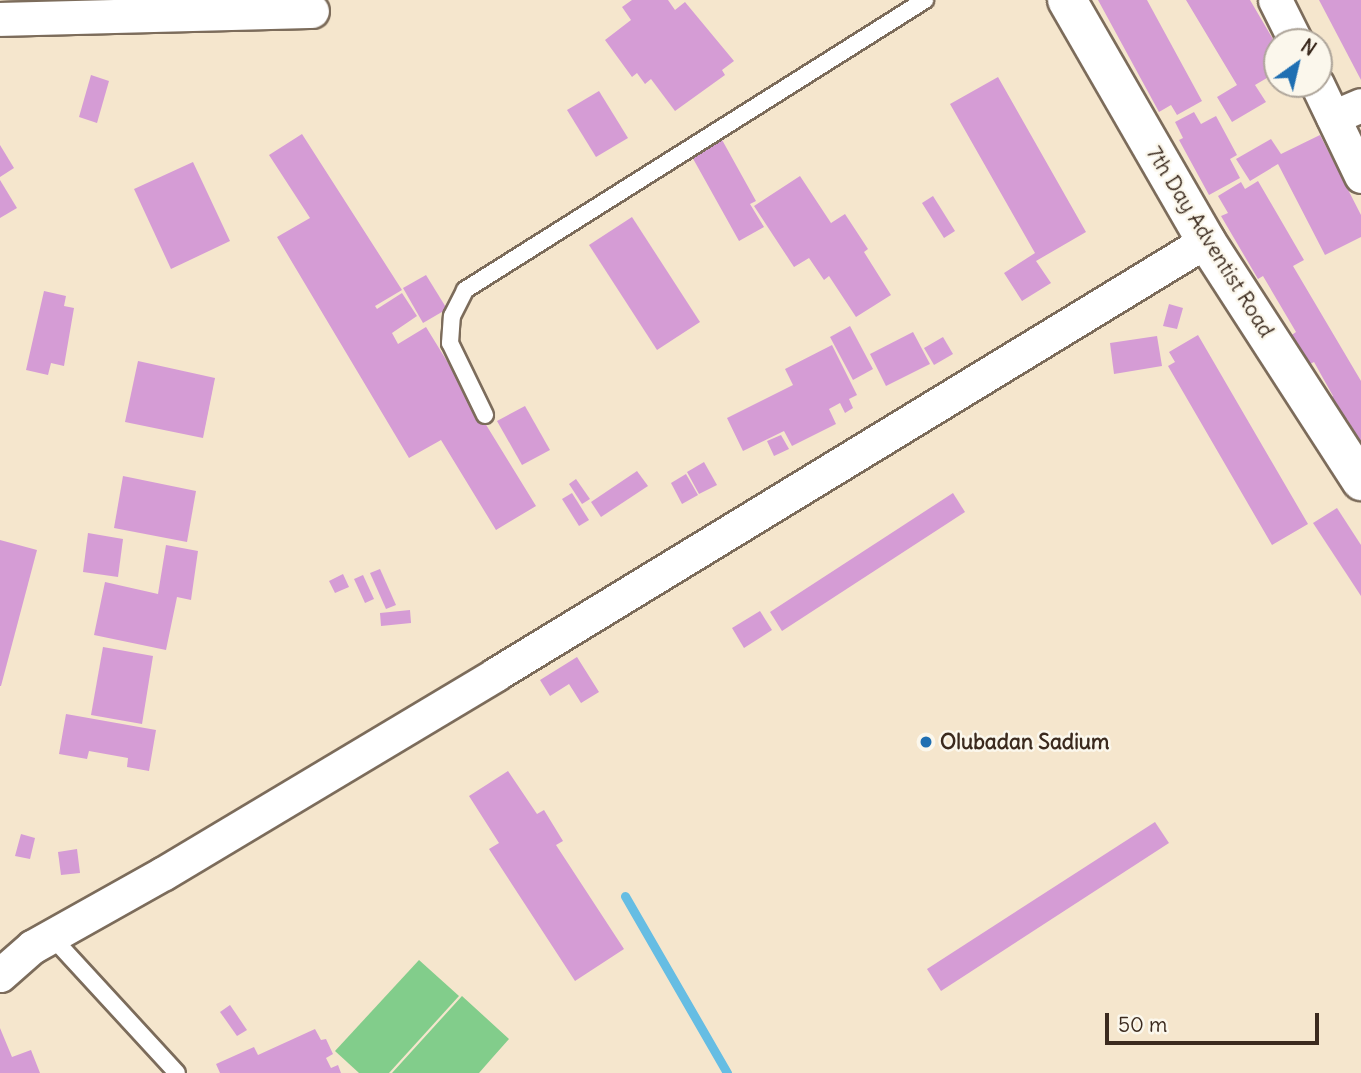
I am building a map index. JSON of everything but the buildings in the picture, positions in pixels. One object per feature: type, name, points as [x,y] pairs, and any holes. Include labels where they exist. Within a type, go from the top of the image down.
[{"type":"street","name":"7th Day Adventist Road","points":[[1066,0],[1206,241],[1361,481]]},
{"type":"street","points":[[1275,0],[1289,28]]},
{"type":"street","points":[[0,19],[312,11]]},
{"type":"street","points":[[1333,98],[1347,111],[1361,176]]},
{"type":"street","points":[[0,975],[42,942],[164,873],[496,674],[1206,241]]},
{"type":"street","points":[[0,954],[42,942]]},
{"type":"lane","points":[[485,415],[450,343],[452,316],[465,290],[925,0]]},
{"type":"lane","points":[[42,942],[177,1073]]},
{"type":"green space","points":[[419,960],[459,996],[389,1073],[359,1073],[335,1051]]},
{"type":"green space","points":[[462,996],[509,1039],[479,1073],[392,1073]]},
{"type":"waterway","points":[[625,896],[727,1073]]},
{"type":"place","name":"Olubadan Sadium","points":[[926,742]]}]
